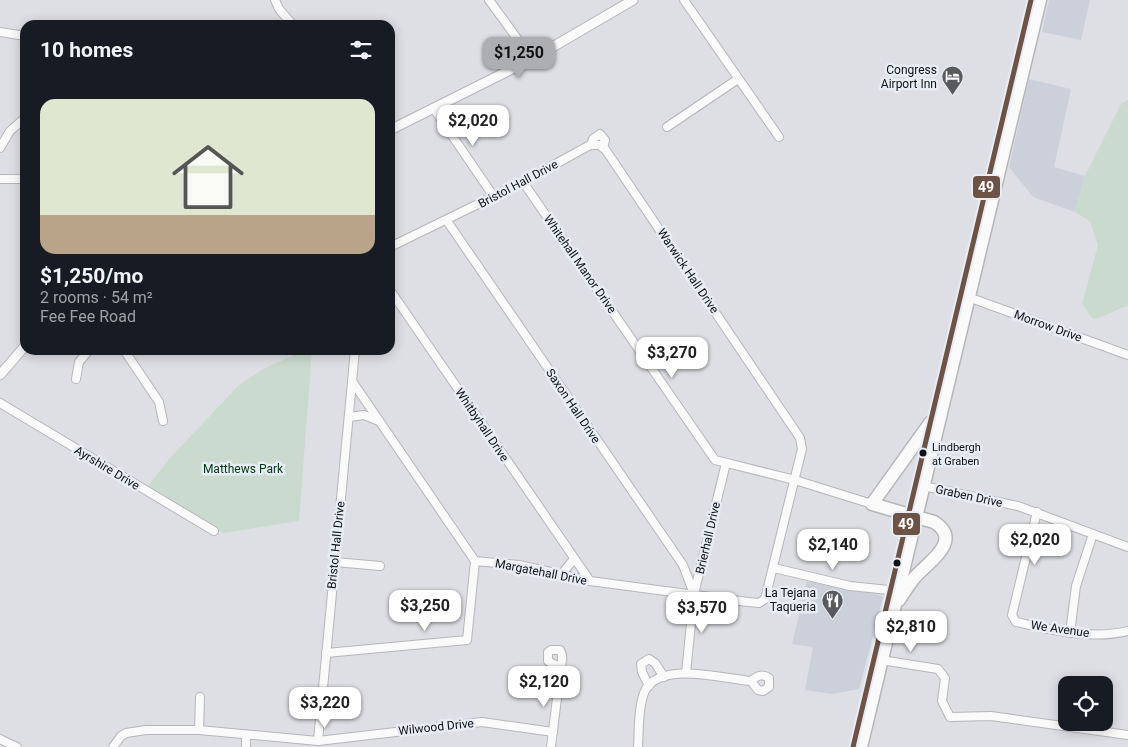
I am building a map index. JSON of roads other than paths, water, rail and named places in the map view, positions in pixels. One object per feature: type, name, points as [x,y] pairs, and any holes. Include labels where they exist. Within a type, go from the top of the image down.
[{"type":"highway","points":[[861,747],[893,611],[930,423],[1032,0]]},
{"type":"highway","points":[[853,747],[889,590],[923,486],[1040,0]]},
{"type":"highway","points":[[893,611],[910,583],[944,547],[945,538],[939,525],[872,504],[930,423]]},
{"type":"street","points":[[275,0],[279,9],[289,20]]},
{"type":"street","points":[[489,0],[532,59]]},
{"type":"street","points":[[395,128],[532,59],[633,0]]},
{"type":"street","points":[[684,0],[779,137]]},
{"type":"street","points":[[0,32],[20,35]]},
{"type":"street","points":[[667,127],[738,79]]},
{"type":"street","points":[[434,109],[494,197]]},
{"type":"street","points":[[0,148],[10,131],[20,122]]},
{"type":"street","name":"Bristol Hall Drive","points":[[395,245],[447,221],[523,182],[591,145],[593,139],[600,134],[604,140],[601,147]]},
{"type":"street","name":"Warwick Hall Drive","points":[[601,147],[800,438],[802,449],[774,568],[763,602]]},
{"type":"street","points":[[0,179],[20,180]]},
{"type":"street","name":"Whitehall Manor Drive","points":[[523,182],[715,460],[795,480],[872,504]]},
{"type":"street","name":"Saxon Hall Drive","points":[[447,221],[669,545],[688,574],[694,594]]},
{"type":"street","name":"Morrow Drive","points":[[968,297],[1128,355]]},
{"type":"street","name":"Whitbyhall Drive","points":[[395,300],[590,581]]},
{"type":"street","points":[[0,375],[20,352]]},
{"type":"street","points":[[76,379],[79,362],[84,355]]},
{"type":"street","points":[[127,355],[159,402],[162,422]]},
{"type":"street","name":"Bristol Hall Drive","points":[[318,741],[355,355]]},
{"type":"street","points":[[326,653],[467,640],[475,561],[352,381]]},
{"type":"street","name":"Ayrshire Drive","points":[[0,403],[214,531]]},
{"type":"street","points":[[349,418],[364,415],[380,422]]},
{"type":"street","name":"Brierhall Drive","points":[[686,672],[694,594],[726,463]]},
{"type":"street","name":"Graben Drive","points":[[923,486],[1037,512],[1128,547]]},
{"type":"street","name":"We Avenue","points":[[1037,512],[1012,615],[1013,619],[1016,622],[1070,633],[1112,635],[1128,631]]},
{"type":"street","points":[[1070,633],[1076,586],[1093,534]]},
{"type":"street","points":[[560,576],[574,559]]},
{"type":"street","name":"Margatehall Drive","points":[[475,561],[518,565],[560,576],[590,581],[748,602],[763,602]]},
{"type":"street","points":[[335,562],[380,566]]},
{"type":"street","points":[[774,568],[850,586],[889,590]]},
{"type":"street","points":[[649,686],[642,672],[641,664],[644,661],[649,659],[655,662],[664,677]]},
{"type":"street","points":[[881,660],[938,669],[945,678],[942,701],[950,717],[991,716],[1128,735]]},
{"type":"street","points":[[551,747],[560,674],[559,667]]},
{"type":"street","points":[[638,747],[643,695],[649,686],[664,677],[686,672],[750,681]]},
{"type":"street","points":[[199,730],[200,697]]},
{"type":"street","name":"Wilwood Drive","points":[[113,747],[121,736],[131,730],[199,730],[246,736],[318,741],[482,722],[553,732]]},
{"type":"street","points":[[246,736],[246,747]]},
{"type":"street","points":[[0,739],[17,747]]},
{"type":"place","name":"Congress Airport Inn","points":[[953,96]]},
{"type":"place","name":"Lindbergh at Graben","points":[[923,453]]},
{"type":"place","name":"La Tejana Taqueria","points":[[832,619]]},
{"type":"park label","name":"Matthews Park","points":[[243,469]]}]
